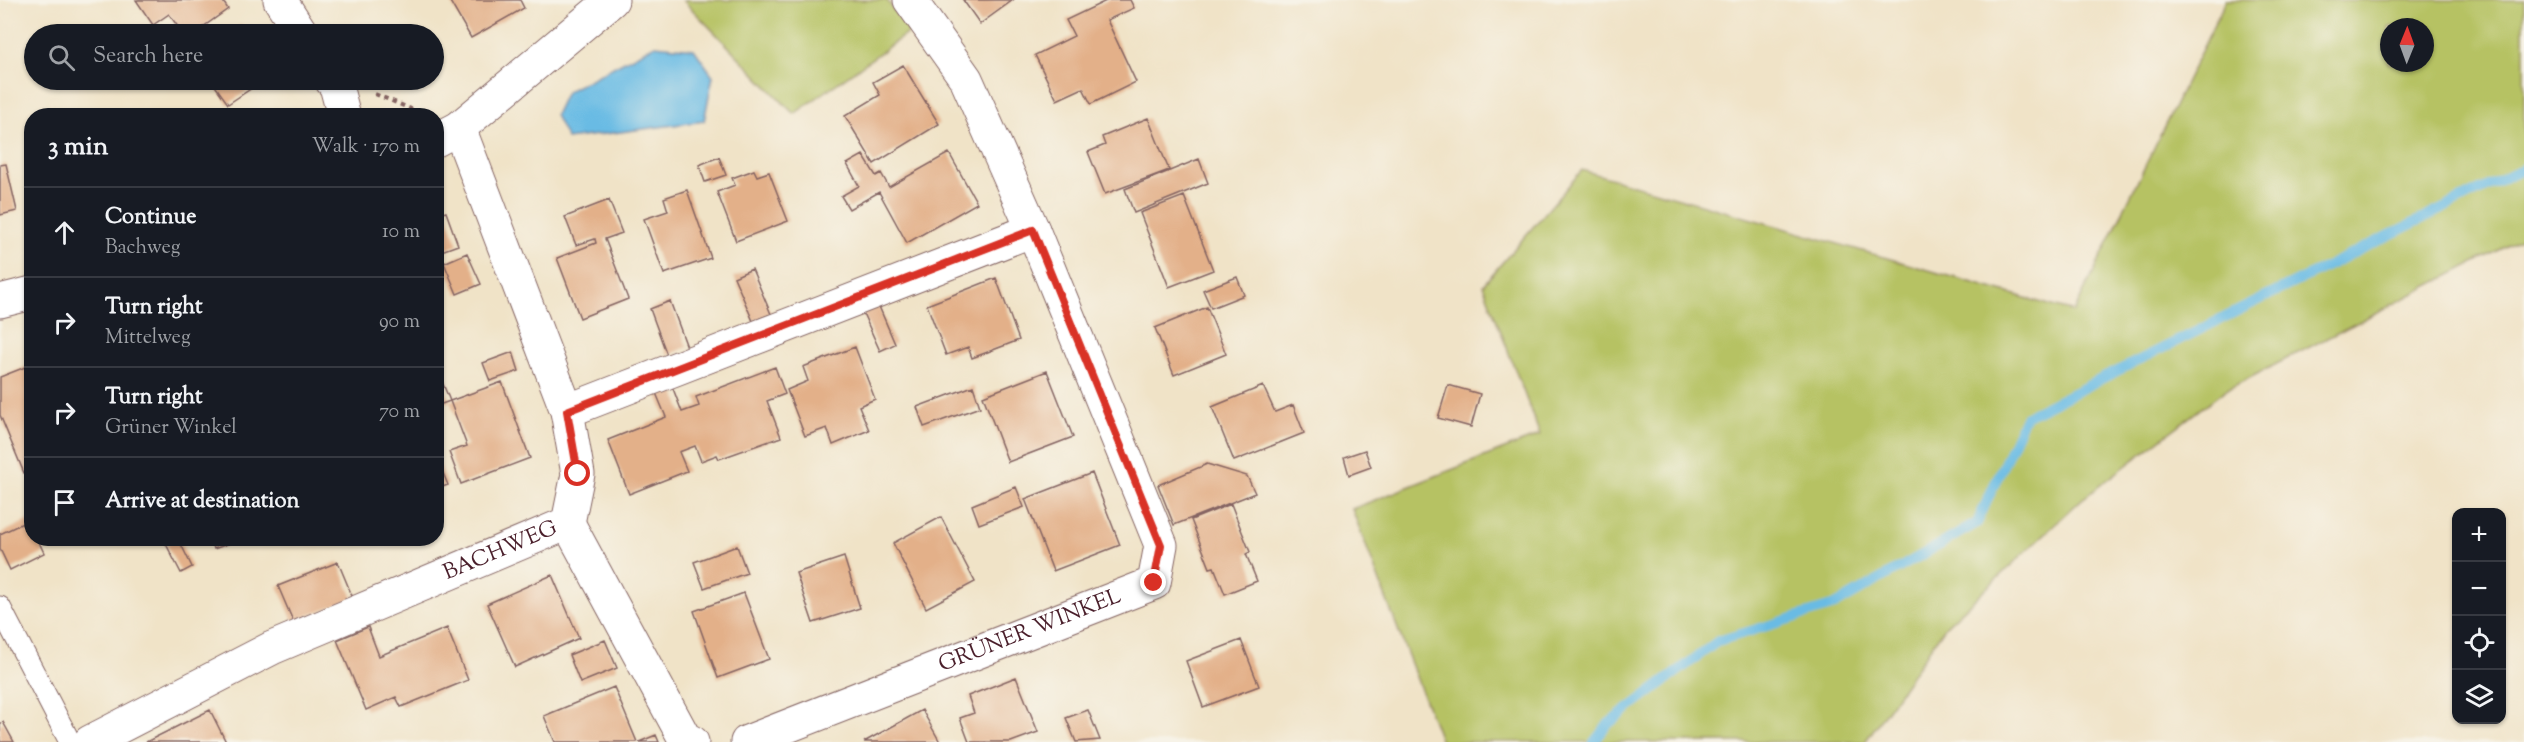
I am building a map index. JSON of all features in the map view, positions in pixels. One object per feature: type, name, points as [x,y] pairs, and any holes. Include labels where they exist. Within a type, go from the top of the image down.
[{"type":"street","points":[[280,0],[296,24]]},
{"type":"street","points":[[448,134],[612,0]]},
{"type":"street","name":"GRÜNER WINKEL","points":[[747,742],[1154,583],[1161,545],[1033,230],[966,79],[910,0]]},
{"type":"street","points":[[337,90],[342,108]]},
{"type":"street","name":"BACHWEG","points":[[90,742],[272,648],[568,523],[578,474],[567,411],[448,134]]},
{"type":"street","points":[[567,411],[1033,230]]},
{"type":"street","points":[[0,301],[24,295]]},
{"type":"street","points":[[568,523],[685,739],[692,742]]},
{"type":"lane","points":[[0,607],[70,742]]},
{"type":"path","points":[[372,91],[378,96],[407,108]]},
{"type":"path","points":[[440,108],[451,106],[448,134]]},
{"type":"green space","points":[[683,0],[887,0],[909,32],[794,114]]},
{"type":"green space","points":[[2226,0],[2524,0],[2524,237],[2224,391],[2081,500],[1945,627],[1865,742],[1441,742],[1352,509],[1540,435],[1483,285],[1582,170],[2074,312]]},
{"type":"water","points":[[655,45],[694,49],[713,76],[704,121],[567,139],[555,115],[566,92]]},
{"type":"building","points":[[136,0],[222,0],[228,9],[207,24],[176,24],[169,14],[152,24]]},
{"type":"building","points":[[449,0],[520,0],[524,8],[471,38]]},
{"type":"building","points":[[963,0],[1013,0],[980,24]]},
{"type":"building","points":[[1108,0],[1130,0],[1134,8],[1107,20],[1136,82],[1091,104],[1083,88],[1057,100],[1035,55],[1074,36],[1066,20]]},
{"type":"building","points":[[903,65],[939,124],[874,164],[845,116],[880,95],[873,82]]},
{"type":"building","points":[[218,90],[249,90],[228,104]]},
{"type":"building","points":[[1148,118],[1169,170],[1105,194],[1088,152],[1105,145],[1102,137]]},
{"type":"building","points":[[949,153],[977,203],[907,243],[879,192],[849,209],[841,196],[859,186],[847,164],[863,155],[876,176],[881,173],[889,187]]},
{"type":"building","points":[[719,157],[726,175],[705,182],[699,165]]},
{"type":"building","points":[[1199,159],[1208,183],[1134,213],[1125,189]]},
{"type":"building","points":[[6,164],[17,211],[0,215],[0,165]]},
{"type":"building","points":[[754,170],[757,176],[769,172],[788,221],[736,241],[717,192],[735,185],[732,178]]},
{"type":"building","points":[[687,190],[711,258],[664,274],[644,219],[668,211],[664,198]]},
{"type":"building","points":[[1184,196],[1213,270],[1169,287],[1140,213]]},
{"type":"building","points":[[609,200],[622,233],[605,239],[628,299],[580,318],[557,258],[596,243],[595,239],[576,245],[565,217]]},
{"type":"building","points":[[446,212],[458,245],[444,250],[444,213]]},
{"type":"building","points":[[467,253],[481,284],[457,294],[444,263]]},
{"type":"building","points":[[752,269],[771,314],[753,321],[734,277]]},
{"type":"building","points":[[1237,277],[1244,295],[1211,308],[1203,290]]},
{"type":"building","points":[[996,278],[1019,340],[972,358],[968,347],[946,355],[927,305]]},
{"type":"building","points":[[670,301],[687,347],[667,355],[650,309]]},
{"type":"building","points":[[878,304],[895,344],[880,351],[862,311]]},
{"type":"building","points":[[1207,307],[1226,354],[1174,375],[1155,328]]},
{"type":"building","points":[[855,347],[875,399],[859,406],[869,430],[833,445],[827,428],[805,436],[787,390],[808,381],[803,367]]},
{"type":"building","points":[[513,352],[519,371],[490,381],[483,363]]},
{"type":"building","points":[[775,367],[785,394],[767,401],[781,437],[719,459],[717,455],[701,461],[695,446],[679,452],[687,471],[629,494],[608,440],[666,417],[656,393],[672,386],[682,412],[699,406],[696,397]]},
{"type":"building","points":[[24,368],[24,473],[0,415],[0,377]]},
{"type":"building","points":[[1047,371],[1073,437],[1008,462],[983,396]]},
{"type":"building","points":[[502,382],[530,458],[461,484],[449,452],[467,446],[450,401]]},
{"type":"building","points":[[1448,385],[1480,394],[1471,427],[1438,418]]},
{"type":"building","points":[[444,386],[450,401],[444,403]]},
{"type":"building","points":[[973,386],[980,407],[924,427],[917,407]]},
{"type":"building","points":[[1263,386],[1275,412],[1293,405],[1304,433],[1234,461],[1212,407]]},
{"type":"building","points":[[1365,450],[1371,467],[1349,475],[1344,457]]},
{"type":"building","points":[[1207,464],[1247,476],[1255,493],[1174,525],[1158,485]]},
{"type":"building","points":[[1092,473],[1120,545],[1053,571],[1025,499]]},
{"type":"building","points":[[1016,487],[1024,507],[979,524],[972,505]]},
{"type":"building","points":[[1231,504],[1250,552],[1246,554],[1257,581],[1225,594],[1214,567],[1210,568],[1191,520]]},
{"type":"building","points":[[941,517],[975,582],[926,608],[893,543]]},
{"type":"building","points":[[24,522],[24,546],[41,546],[44,553],[10,570],[0,549],[0,534]]},
{"type":"building","points":[[167,546],[182,546],[192,567],[181,573]]},
{"type":"building","points":[[737,546],[747,573],[704,588],[694,562]]},
{"type":"building","points":[[844,557],[860,608],[813,623],[796,573]]},
{"type":"building","points":[[338,562],[353,598],[293,621],[278,586]]},
{"type":"building","points":[[552,575],[579,638],[515,667],[487,604]]},
{"type":"building","points":[[744,593],[769,659],[718,678],[694,611]]},
{"type":"building","points":[[368,627],[379,656],[447,628],[468,680],[401,707],[396,697],[366,710],[337,640]]},
{"type":"building","points":[[605,640],[617,668],[580,683],[569,655]]},
{"type":"building","points":[[1241,640],[1259,686],[1203,707],[1186,661]]},
{"type":"building","points":[[1016,677],[1038,732],[1011,742],[969,742],[960,718],[974,713],[968,696]]},
{"type":"building","points":[[614,687],[637,742],[555,742],[544,716]]},
{"type":"building","points":[[210,710],[226,742],[146,742]]},
{"type":"building","points":[[922,710],[940,742],[864,742]]},
{"type":"building","points":[[1088,710],[1100,740],[1076,742],[1066,718]]},
{"type":"building","points":[[3,722],[14,742],[0,742],[0,724]]},
{"type":"building","points":[[656,735],[659,742],[639,742]]},
{"type":"waterway","points":[[1594,742],[1608,724],[1718,641],[1835,605],[1977,523],[2025,417],[2524,168]]},
{"type":"route","points":[[578,474],[567,411],[1033,230],[1161,545],[1154,583]]}]
